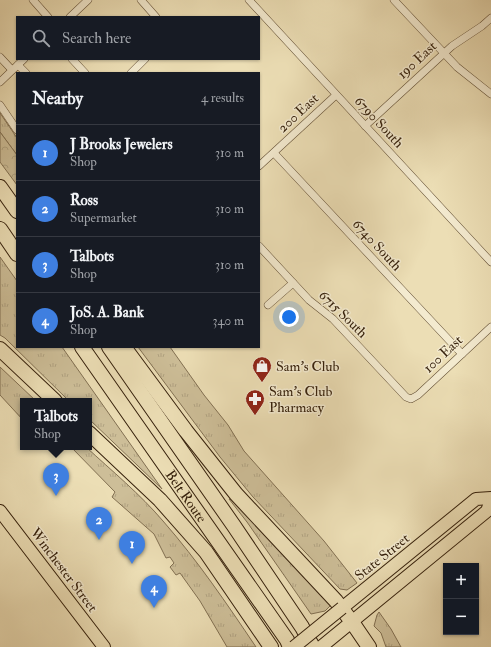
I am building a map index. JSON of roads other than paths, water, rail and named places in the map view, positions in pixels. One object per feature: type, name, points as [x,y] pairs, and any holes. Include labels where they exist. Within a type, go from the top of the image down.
[{"type":"highway","points":[[0,187],[16,209]]},
{"type":"highway","points":[[0,229],[16,253]]},
{"type":"highway","name":"Belt Route","points":[[83,348],[287,640],[290,647]]},
{"type":"highway","name":"Belt Route","points":[[110,348],[238,532],[314,647]]},
{"type":"highway","points":[[125,348],[186,431],[236,494],[342,608],[369,647]]},
{"type":"highway","points":[[0,350],[52,398]]},
{"type":"highway","points":[[92,436],[160,500],[206,552],[271,647]]},
{"type":"main road","name":"State Street","points":[[294,647],[476,499],[491,499],[487,512],[321,647]]},
{"type":"main road","name":"Winchester Street","points":[[0,511],[104,647]]},
{"type":"street","points":[[32,0],[47,16]]},
{"type":"street","points":[[71,16],[88,0]]},
{"type":"street","points":[[141,0],[155,16]]},
{"type":"street","name":"6790 South","points":[[249,0],[491,262]]},
{"type":"street","points":[[394,0],[464,74],[491,94]]},
{"type":"street","name":"190 East","points":[[365,126],[460,39],[477,30],[491,18]]},
{"type":"street","points":[[0,57],[12,70]]},
{"type":"street","points":[[0,82],[23,60]]},
{"type":"street","points":[[73,60],[84,72]]},
{"type":"street","points":[[132,72],[144,60]]},
{"type":"street","points":[[18,65],[25,72]]},
{"type":"street","name":"200 East","points":[[260,165],[336,95]]},
{"type":"street","points":[[0,105],[16,129]]},
{"type":"street","name":"6740 South","points":[[274,153],[462,354]]},
{"type":"street","name":"6715 South","points":[[260,247],[309,300],[333,319],[402,394],[411,399]]},
{"type":"street","points":[[268,305],[294,283]]},
{"type":"street","name":"100 East","points":[[411,399],[418,395],[491,327]]},
{"type":"place","name":"Sam's Club","points":[[262,383]]},
{"type":"place","name":"Sam's Club Pharmacy","points":[[255,416]]},
{"type":"place","name":"Talbots","points":[[56,496]]},
{"type":"place","name":"Ross","points":[[99,540]]},
{"type":"place","name":"J Brooks Jewelers","points":[[132,564]]},
{"type":"place","name":"JoS. A. Bank","points":[[154,608]]}]
